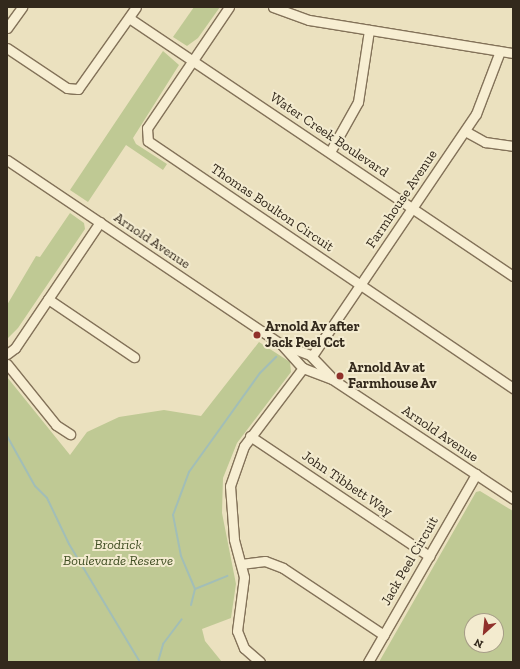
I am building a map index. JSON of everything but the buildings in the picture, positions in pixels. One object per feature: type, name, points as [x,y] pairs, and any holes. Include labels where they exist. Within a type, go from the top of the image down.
[{"type":"street","points":[[9,23],[22,7]]},
{"type":"street","points":[[7,48],[66,88],[75,90],[83,86],[136,7]]},
{"type":"street","name":"Thomas Boulton Circuit","points":[[229,7],[147,128],[148,141],[513,388]]},
{"type":"street","points":[[273,7],[309,20],[513,53]]},
{"type":"street","name":"Water Creek Boulevard","points":[[129,18],[513,276]]},
{"type":"street","points":[[330,152],[358,102],[369,30]]},
{"type":"street","name":"Farmhouse Avenue","points":[[304,367],[314,365],[311,356],[465,131],[487,92],[500,51]]},
{"type":"street","points":[[465,131],[485,142],[513,146]]},
{"type":"street","name":"Arnold Avenue","points":[[7,160],[282,345],[304,367],[332,378],[513,499]]},
{"type":"street","points":[[7,354],[15,348],[100,222]]},
{"type":"street","points":[[48,299],[134,357]]},
{"type":"street","name":"Arnold Avenue","points":[[282,345],[311,356],[332,378]]},
{"type":"street","points":[[7,364],[56,425],[70,434]]},
{"type":"street","points":[[260,662],[244,648],[238,631],[244,582],[234,539],[230,494],[235,465],[250,436],[304,367]]},
{"type":"street","name":"John Tibbett Way","points":[[250,436],[429,556]]},
{"type":"street","name":"Jack Peel Circuit","points":[[368,662],[476,474]]},
{"type":"street","points":[[241,564],[265,561],[283,568],[384,635]]},
{"type":"green space","points":[[194,7],[220,7],[198,38],[187,46],[173,37]]},
{"type":"green space","points":[[163,51],[179,65],[133,138],[136,144],[167,164],[163,170],[126,145],[88,202],[70,190]]},
{"type":"green space","points":[[70,213],[84,223],[85,229],[18,328],[7,339],[7,305],[36,256],[40,257]]},
{"type":"green space","name":"Brodrick Boulevarde Reserve","points":[[259,342],[290,362],[291,372],[237,443],[223,478],[222,513],[236,584],[231,618],[202,629],[205,641],[222,662],[8,662],[7,377],[70,455],[87,432],[119,417],[164,410],[201,416]]},
{"type":"green space","points":[[480,491],[513,511],[513,662],[379,662],[476,492]]},
{"type":"waterway","points":[[191,605],[195,589],[181,556],[173,515],[189,472],[260,373],[276,357]]},
{"type":"waterway","points":[[7,436],[35,486],[47,498],[69,544],[140,662]]},
{"type":"waterway","points":[[195,589],[227,576]]},
{"type":"waterway","points":[[158,662],[163,644],[182,619]]},
{"type":"place","name":"Arnold Av after Jack Peel Cct","points":[[257,335]]},
{"type":"place","name":"Arnold Av at Farmhouse Av","points":[[340,376]]}]
